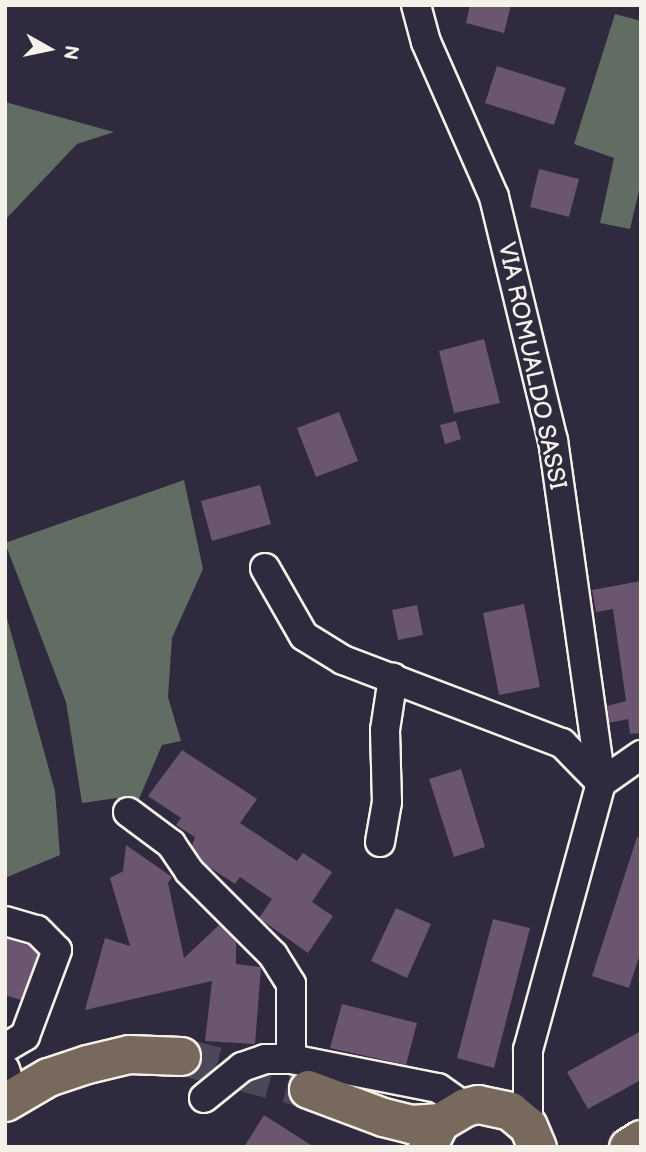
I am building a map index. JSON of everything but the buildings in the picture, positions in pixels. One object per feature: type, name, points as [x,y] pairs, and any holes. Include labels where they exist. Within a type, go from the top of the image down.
[{"type":"main road","points":[[8,1089],[129,1054],[181,1056]]},
{"type":"main road","points":[[300,1074],[383,1117],[411,1124],[510,1111],[539,1139]]},
{"type":"main road","points":[[628,1147],[641,1139]]},
{"type":"street","name":"VIA ROMUALDO SASSI","points":[[416,5],[426,42],[494,197],[550,426],[601,783],[528,1050],[500,1091],[453,1120]]},
{"type":"street","points":[[265,568],[304,636],[343,660],[562,743],[601,783],[641,755]]},
{"type":"street","points":[[380,842],[387,802],[385,730],[393,678]]},
{"type":"street","points":[[128,812],[171,844],[189,871],[273,955],[291,984],[300,1074],[265,1059],[236,1061],[204,1098]]},
{"type":"street","points":[[5,921],[37,930],[57,950],[25,1036],[5,1048]]},
{"type":"street","name":"VIA ROMUALDO SASSI","points":[[528,1050],[539,1139]]},
{"type":"green space","points":[[615,14],[641,21],[641,182],[630,229],[600,223],[614,158],[574,144]]},
{"type":"green space","points":[[5,102],[114,132],[77,144],[5,220]]},
{"type":"green space","points":[[184,480],[203,569],[172,638],[168,697],[181,741],[162,745],[136,806],[117,798],[82,803],[66,702],[5,543]]},
{"type":"green space","points":[[5,611],[55,791],[60,855],[5,878]]},
{"type":"tunnel","points":[[181,1056],[308,1089]]}]
